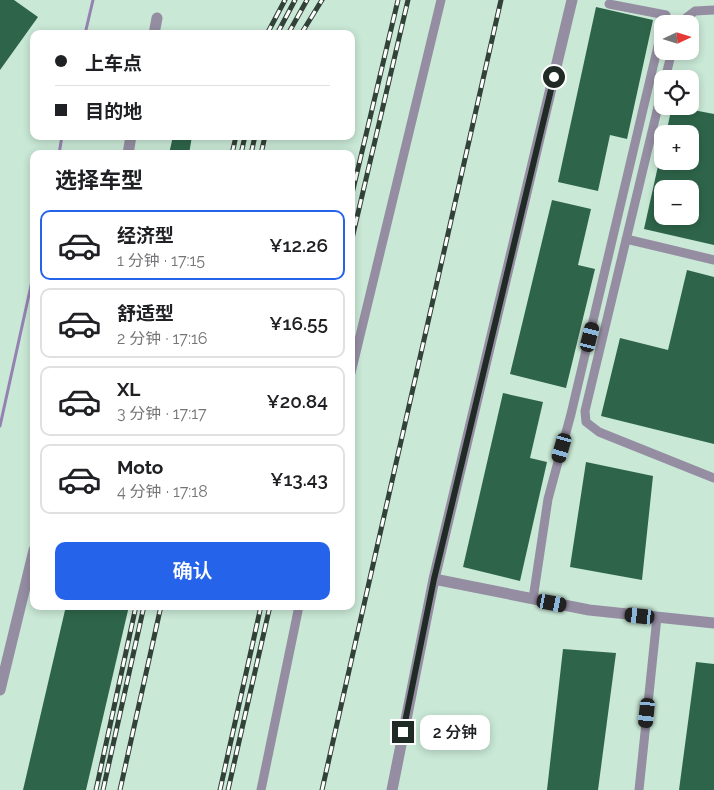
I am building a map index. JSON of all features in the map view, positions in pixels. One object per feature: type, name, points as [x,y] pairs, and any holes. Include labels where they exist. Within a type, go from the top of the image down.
[{"type":"street","points":[[355,356],[441,0]]},
{"type":"street","points":[[392,790],[434,579],[572,0]]},
{"type":"street","points":[[609,4],[666,15]]},
{"type":"street","points":[[690,15],[695,11],[714,10]]},
{"type":"street","points":[[155,30],[157,18]]},
{"type":"street","points":[[533,599],[548,499],[571,414],[655,60]]},
{"type":"street","points":[[656,115],[585,410],[586,422],[599,432],[714,478]]},
{"type":"street","points":[[626,239],[714,260]]},
{"type":"street","points":[[0,690],[30,566]]},
{"type":"street","points":[[434,579],[589,610],[714,623]]},
{"type":"street","points":[[261,790],[298,610]]},
{"type":"street","points":[[639,790],[657,617]]},
{"type":"building","points":[[0,0],[14,0],[38,17],[0,70]]},
{"type":"building","points":[[596,7],[653,20],[627,139],[610,135],[598,191],[558,182]]},
{"type":"building","points":[[699,111],[714,114],[714,245],[644,229],[654,184],[654,225],[699,225],[699,180],[655,180],[657,170],[699,170],[699,125],[668,125],[670,115],[699,115]]},
{"type":"building","points":[[172,140],[191,140],[190,150],[170,150]]},
{"type":"building","points":[[552,200],[591,209],[578,265],[595,269],[566,388],[510,374]]},
{"type":"building","points":[[687,270],[714,277],[714,444],[601,416],[620,338],[668,350]]},
{"type":"building","points":[[503,393],[543,402],[530,458],[547,462],[520,581],[463,567]]},
{"type":"building","points":[[586,462],[653,476],[642,580],[570,567]]},
{"type":"building","points":[[65,610],[128,610],[86,790],[23,790]]},
{"type":"building","points":[[563,649],[616,653],[598,790],[547,790]]},
{"type":"building","points":[[696,662],[714,664],[714,790],[679,790]]},
{"type":"waterway","points":[[86,30],[93,0]]},
{"type":"waterway","points":[[60,150],[61,140]]},
{"type":"waterway","points":[[0,426],[30,290]]},
{"type":"railway","points":[[269,30],[285,0]]},
{"type":"railway","points":[[279,30],[295,0]]},
{"type":"railway","points":[[290,30],[307,0]]},
{"type":"railway","points":[[303,30],[322,0]]},
{"type":"railway","points":[[355,181],[398,0]]},
{"type":"railway","points":[[355,226],[408,0]]},
{"type":"railway","points":[[322,790],[501,0]]},
{"type":"railway","points":[[233,150],[235,140]]},
{"type":"railway","points":[[242,150],[244,140]]},
{"type":"railway","points":[[252,150],[254,140]]},
{"type":"railway","points":[[262,150],[264,140]]},
{"type":"railway","points":[[96,790],[135,610]]},
{"type":"railway","points":[[103,790],[143,610]]},
{"type":"railway","points":[[120,790],[160,610]]},
{"type":"railway","points":[[220,790],[260,610]]},
{"type":"railway","points":[[228,790],[269,610]]},
{"type":"route","points":[[403,732],[434,579],[554,77]]}]
